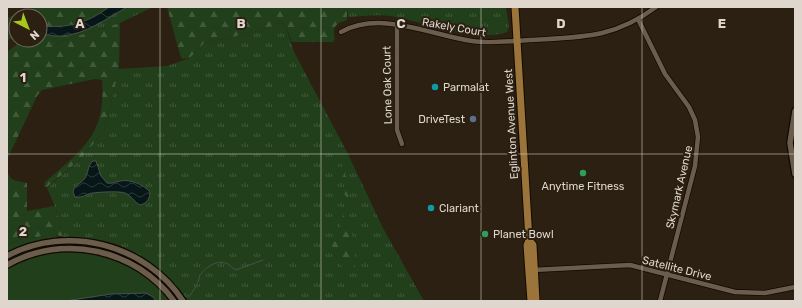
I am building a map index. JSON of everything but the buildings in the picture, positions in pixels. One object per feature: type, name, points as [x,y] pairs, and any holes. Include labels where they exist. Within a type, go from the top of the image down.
[{"type":"main road","name":"Eglinton Avenue West","points":[[515,7],[529,240],[527,244],[536,301]]},
{"type":"main road","name":"Eglinton Avenue West","points":[[530,301],[531,270]]},
{"type":"street","name":"Rakely Court","points":[[341,32],[359,25],[397,25],[473,41],[517,41],[591,36],[610,32],[638,19],[656,7]]},
{"type":"street","name":"Skymark Avenue","points":[[638,19],[665,74],[689,107],[695,120],[698,137],[695,166],[660,301]]},
{"type":"street","name":"Lone Oak Court","points":[[397,25],[397,130],[402,144]]},
{"type":"street","points":[[795,115],[790,143],[795,174]]},
{"type":"street","points":[[7,256],[29,246],[56,241],[84,241],[105,245],[126,252],[148,265],[171,285],[183,301]]},
{"type":"street","points":[[7,265],[23,257],[47,250],[70,248],[93,250],[115,256],[137,267],[158,283],[174,301]]},
{"type":"street","name":"Satellite Drive","points":[[531,270],[630,266],[736,292],[765,293],[795,287]]},
{"type":"green space","points":[[109,7],[85,21],[59,26],[48,26],[48,8],[34,8]]},
{"type":"green space","points":[[127,7],[153,7],[120,23],[52,45],[50,44],[57,38],[54,36],[64,36],[83,31]]},
{"type":"green space","points":[[167,7],[347,7],[347,20],[334,28],[335,38],[333,42],[292,42],[286,27],[281,22],[258,31],[204,43],[190,58],[182,59]]},
{"type":"green space","points":[[347,7],[506,7],[509,27],[507,32],[495,35],[482,35],[450,30],[391,16],[375,15],[348,17]]},
{"type":"green space","points":[[7,18],[8,18],[7,41]]},
{"type":"green space","points":[[281,22],[286,27],[294,52],[347,152],[383,228],[424,301],[186,301],[180,291],[163,273],[153,264],[132,251],[109,242],[86,238],[63,238],[56,209],[47,188],[82,158],[105,129],[119,69],[167,66],[190,58],[204,43],[258,31]]},
{"type":"green space","points":[[120,23],[119,69],[105,129],[82,158],[47,187],[44,187],[45,182],[81,150],[96,128],[102,99],[102,80],[95,79],[42,90],[37,96],[7,160],[7,52],[12,48],[48,48],[48,35],[57,38],[50,44],[52,45]]},
{"type":"green space","points":[[339,150],[345,162],[345,175],[353,185],[348,198],[343,193],[345,179],[340,175],[344,169],[337,155]]},
{"type":"green space","points":[[7,170],[8,174],[12,178],[17,181],[27,183],[27,211],[55,206],[63,236],[56,234],[18,240],[7,245]]},
{"type":"green space","points":[[339,204],[354,240],[355,271],[343,268],[329,250],[329,241],[342,234],[338,211]]},
{"type":"green space","points":[[56,234],[65,251],[88,252],[122,262],[154,282],[169,301],[7,301],[7,245],[18,240]]},
{"type":"water","points":[[109,7],[127,7],[88,29],[71,35],[48,35],[48,26],[76,24],[101,13]]},
{"type":"water","points":[[93,161],[96,161],[101,176],[107,183],[132,181],[147,189],[150,192],[147,201],[140,205],[127,194],[122,192],[91,193],[80,197],[75,197],[73,192],[76,186],[85,178]]},
{"type":"water","points":[[146,293],[153,297],[156,301],[65,301],[111,294]]},
{"type":"waterway","points":[[201,274],[206,268],[220,262],[228,264],[236,270],[263,260]]},
{"type":"waterway","points":[[198,282],[200,275]]},
{"type":"waterway","points":[[189,297],[197,285]]},
{"type":"place","name":"Parmalat","points":[[435,87]]},
{"type":"place","name":"DriveTest","points":[[473,119]]},
{"type":"place","name":"Anytime Fitness","points":[[583,173]]},
{"type":"place","name":"Clariant","points":[[431,208]]},
{"type":"place","name":"Planet Bowl","points":[[485,234]]}]
